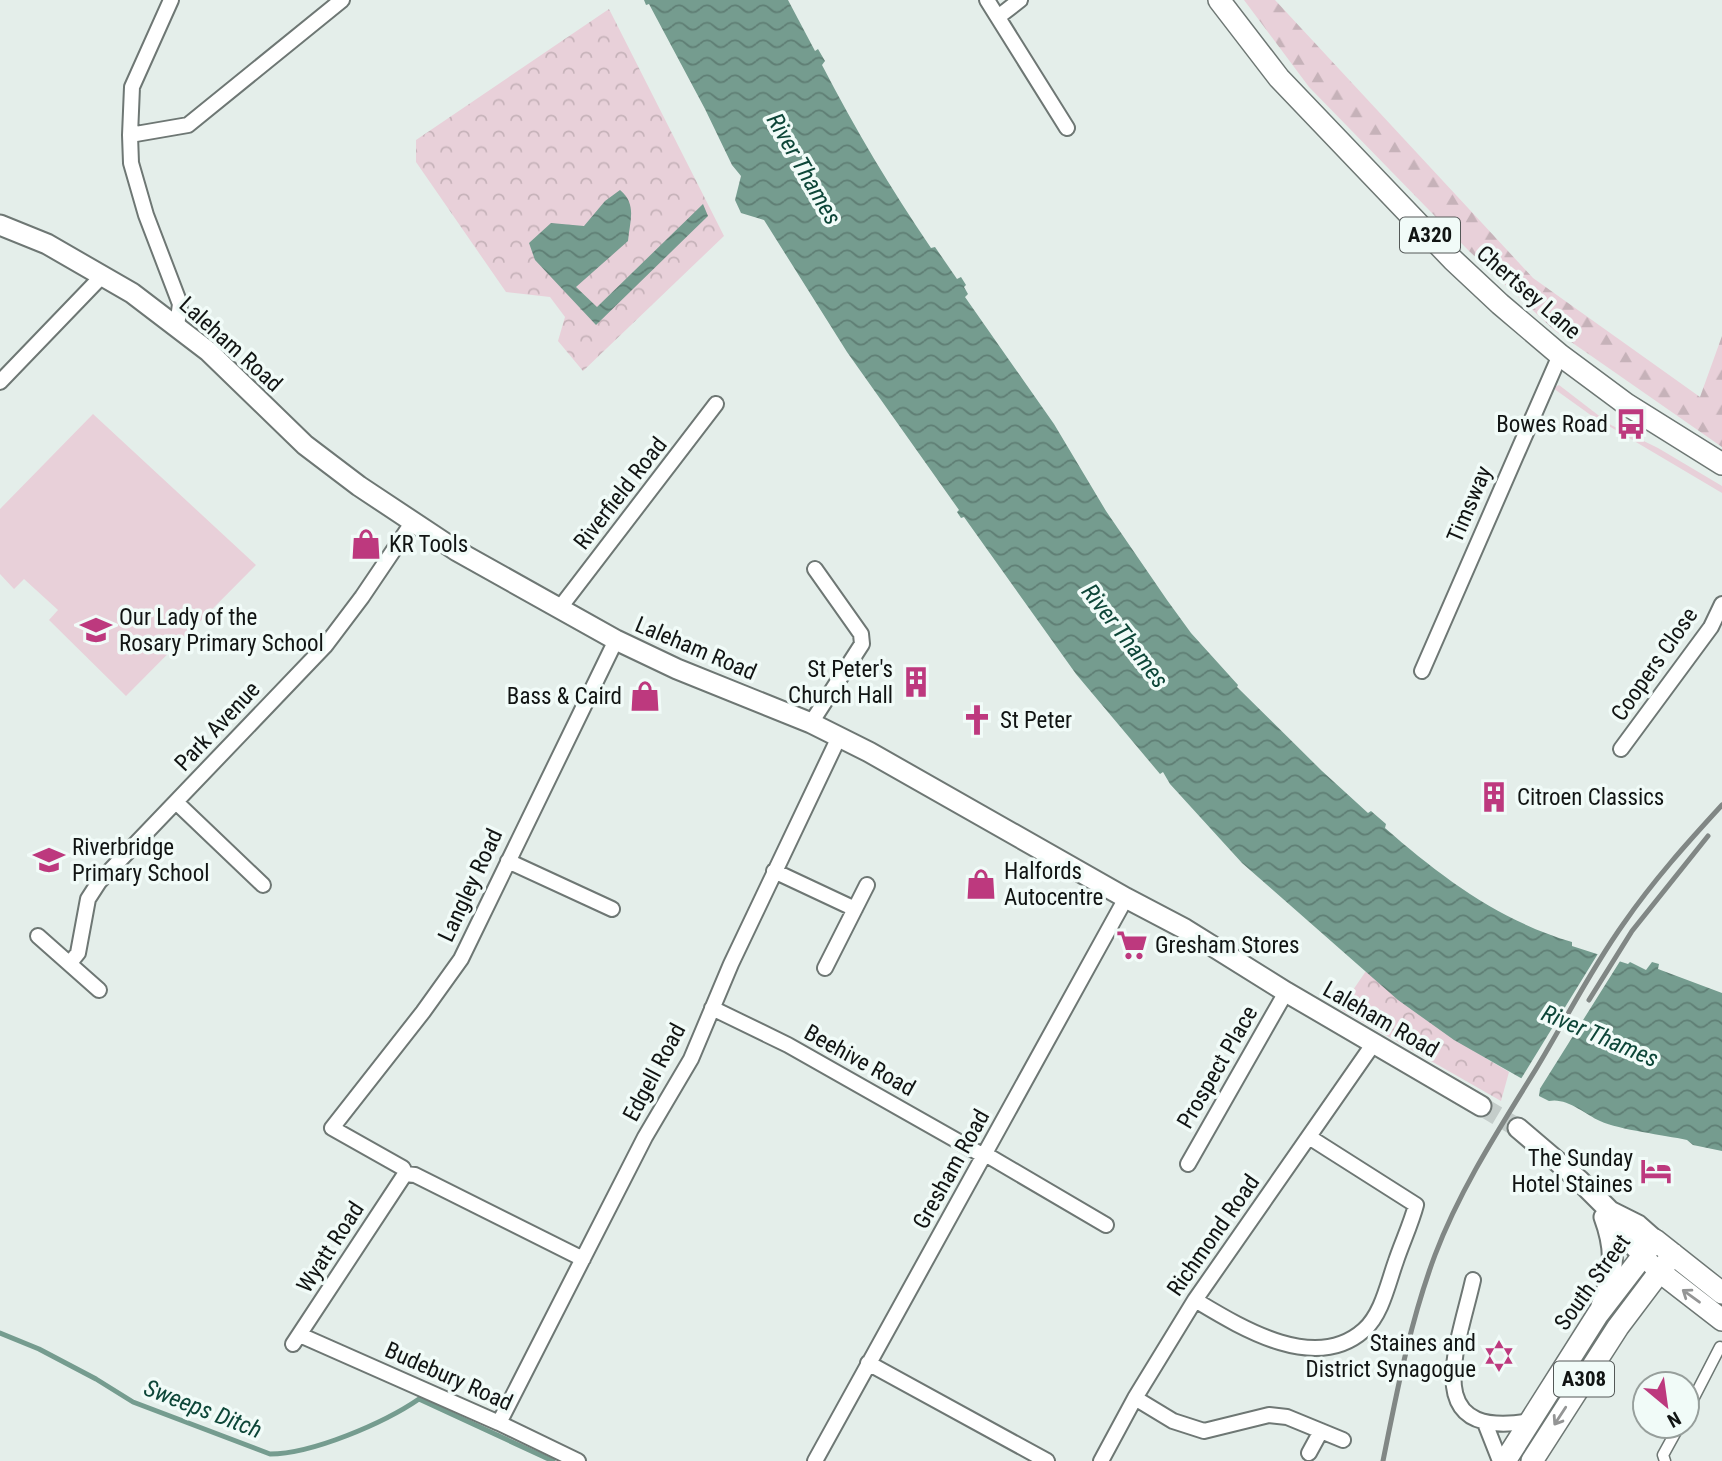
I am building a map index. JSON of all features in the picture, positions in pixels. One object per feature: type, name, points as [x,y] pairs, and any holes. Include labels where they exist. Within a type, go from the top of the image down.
[{"type":"main road","name":"Chertsey Lane","points":[[1219,0],[1268,66],[1453,260],[1500,304],[1560,355],[1626,404],[1722,464]]},
{"type":"main road","name":"Laleham Road","points":[[0,225],[47,244],[103,275],[177,326],[208,351],[305,445],[412,523],[457,551],[616,640],[677,669],[811,723],[869,752],[1185,929],[1286,992],[1481,1106]]},
{"type":"main road","points":[[1518,1128],[1603,1204],[1638,1225],[1660,1272],[1722,1320]]},
{"type":"main road","points":[[1598,1314],[1611,1276],[1613,1248],[1603,1204]]},
{"type":"main road","points":[[1649,1247],[1673,1254],[1722,1293]]},
{"type":"main road","name":"South Street","points":[[1503,1461],[1598,1314],[1649,1247]]},
{"type":"main road","name":"South Street","points":[[1532,1461],[1618,1327],[1673,1254]]},
{"type":"street","points":[[171,0],[132,87],[130,135],[131,163],[146,215],[180,304],[177,326]]},
{"type":"street","points":[[130,135],[188,125],[342,0]]},
{"type":"street","points":[[987,0],[1067,128]]},
{"type":"street","points":[[998,17],[1020,0]]},
{"type":"street","points":[[0,382],[103,275]]},
{"type":"street","name":"Timsway","points":[[1422,671],[1560,355]]},
{"type":"street","name":"Riverfield Road","points":[[559,609],[716,404]]},
{"type":"street","name":"Park Avenue","points":[[70,963],[78,953],[88,899],[99,882],[325,646],[412,523]]},
{"type":"street","points":[[811,723],[862,644],[861,634],[815,569]]},
{"type":"street","name":"Coopers Close","points":[[1621,749],[1711,627],[1722,604]]},
{"type":"street","name":"Langley Road","points":[[405,1174],[403,1168],[332,1128],[424,1012],[461,959],[616,640]]},
{"type":"street","name":"Edgell Road","points":[[499,1423],[645,1137],[691,1059],[774,871],[839,737]]},
{"type":"street","points":[[176,803],[263,885]]},
{"type":"street","points":[[508,861],[612,909]]},
{"type":"street","points":[[774,871],[855,909]]},
{"type":"street","points":[[825,968],[867,885]]},
{"type":"street","name":"Gresham Road","points":[[815,1461],[1126,898]]},
{"type":"street","points":[[38,936],[99,990]]},
{"type":"street","name":"Prospect Place","points":[[1188,1164],[1286,992]]},
{"type":"street","name":"Beehive Road","points":[[712,1008],[788,1045],[1105,1225]]},
{"type":"street","name":"Richmond Road","points":[[1101,1461],[1135,1398],[1195,1300],[1374,1043]]},
{"type":"street","points":[[1195,1300],[1230,1321],[1273,1341],[1301,1347],[1340,1343],[1353,1338],[1369,1324],[1387,1288],[1416,1205],[1309,1137]]},
{"type":"street","points":[[405,1174],[415,1175],[583,1259]]},
{"type":"street","name":"Wyatt Road","points":[[297,1339],[405,1174]]},
{"type":"street","points":[[1473,1280],[1452,1377],[1452,1386],[1460,1406],[1467,1415],[1485,1423],[1509,1425],[1531,1421]]},
{"type":"street","name":"Budebury Road","points":[[297,1339],[499,1423],[578,1461]]},
{"type":"street","points":[[1701,1384],[1720,1348]]},
{"type":"street","points":[[868,1363],[1023,1455],[1047,1461]]},
{"type":"street","points":[[1135,1398],[1173,1421],[1204,1432],[1269,1415],[1287,1417],[1343,1440]]},
{"type":"street","points":[[1485,1423],[1503,1461]]},
{"type":"street","points":[[1309,1453],[1321,1431]]},
{"type":"street","points":[[1665,1461],[1663,1455],[1671,1440]]},
{"type":"green space","points":[[1244,0],[1275,0],[1533,278],[1700,397],[1722,336],[1722,447],[1554,330],[1469,251],[1309,87]]},
{"type":"green space","points":[[609,9],[724,236],[583,371],[558,341],[565,317],[550,297],[506,292],[416,162],[416,140]]},
{"type":"green space","points":[[1559,385],[1611,425],[1658,448],[1722,486],[1722,493],[1592,416],[1553,388]]},
{"type":"green space","name":"Our Lady of the Rosary Primary School","points":[[93,414],[256,565],[126,696],[49,620],[58,610],[24,579],[14,589],[0,574],[0,509]]},
{"type":"green space","points":[[1366,971],[1435,1025],[1509,1072],[1501,1101],[1340,1009]]},
{"type":"water","name":"River Thames","points":[[644,0],[788,0],[815,51],[818,49],[825,61],[822,65],[847,112],[902,204],[931,248],[935,247],[957,279],[961,277],[968,294],[965,297],[1054,424],[1106,511],[1167,600],[1237,687],[1322,771],[1368,813],[1371,811],[1386,824],[1385,828],[1428,864],[1496,910],[1572,942],[1572,946],[1628,964],[1630,962],[1646,970],[1652,962],[1659,964],[1658,969],[1722,993],[1722,1151],[1693,1145],[1687,1140],[1609,1124],[1562,1101],[1549,1101],[1539,1096],[1540,1089],[1454,1040],[1398,1000],[1242,863],[1170,784],[1163,772],[1160,774],[1076,674],[964,517],[961,518],[957,512],[959,510],[847,352],[764,220],[741,213],[735,200],[741,176],[732,165],[649,4],[646,5]]},
{"type":"water","points":[[620,190],[631,207],[628,241],[576,287],[597,307],[703,204],[708,216],[596,325],[535,260],[529,243],[551,223],[584,226],[605,201]]},
{"type":"pier","points":[[1599,952],[1622,958],[1536,1095],[1536,1091],[1519,1082]]},
{"type":"waterway","name":"Sweeps Ditch","points":[[0,1333],[39,1349],[133,1402],[270,1454],[306,1449],[347,1436],[387,1418],[419,1399],[553,1461]]},
{"type":"tunnel","points":[[1481,1106],[1518,1128]]},
{"type":"railway","points":[[1383,1461],[1418,1306],[1435,1255],[1468,1183],[1612,941],[1659,877],[1722,805]]},
{"type":"railway","points":[[1589,1000],[1632,931],[1708,836]]},
{"type":"place","name":"Bowes Road","points":[[1631,424]]},
{"type":"place","name":"KR Tools","points":[[366,544]]},
{"type":"place","name":"Our Lady of the Rosary Primary School","points":[[96,630]]},
{"type":"place","name":"St Peter's Church Hall","points":[[916,682]]},
{"type":"place","name":"Bass & Caird","points":[[645,696]]},
{"type":"place","name":"St Peter","points":[[977,720]]},
{"type":"place","name":"Citroen Classics","points":[[1494,797]]},
{"type":"place","name":"Riverbridge Primary School","points":[[49,860]]},
{"type":"place","name":"Halfords Autocentre","points":[[981,884]]},
{"type":"place","name":"Gresham Stores","points":[[1132,945]]},
{"type":"place","name":"The Sunday Hotel Staines","points":[[1656,1171]]},
{"type":"place","name":"Staines and District Synagogue","points":[[1499,1356]]}]
